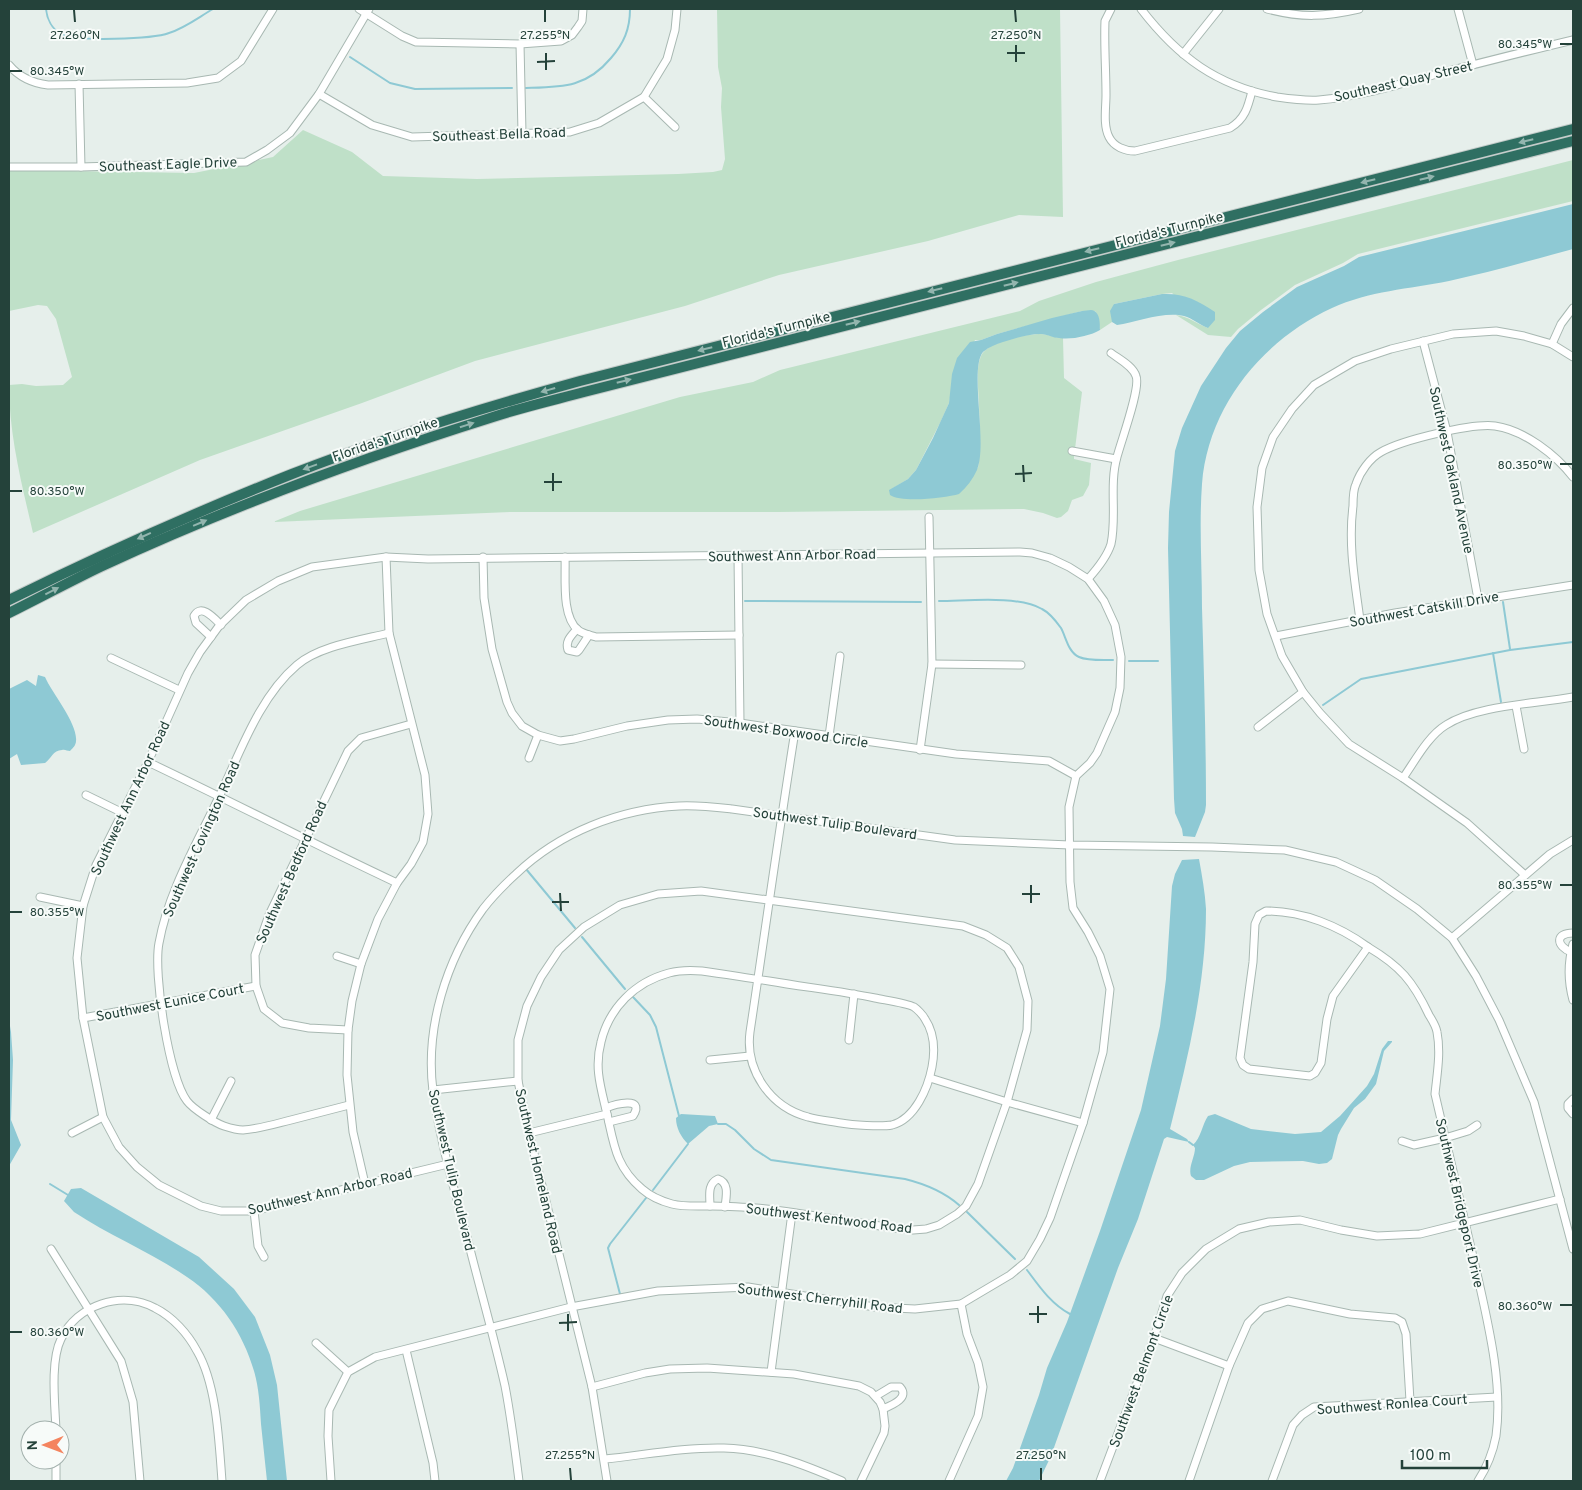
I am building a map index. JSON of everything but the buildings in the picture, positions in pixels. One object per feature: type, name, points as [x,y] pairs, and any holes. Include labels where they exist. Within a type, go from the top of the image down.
[{"type":"highway","name":"Florida's Turnpike","points":[[9,600],[112,550],[293,473],[394,437],[491,406],[580,381],[1573,129]]},
{"type":"highway","name":"Florida's Turnpike","points":[[9,613],[100,568],[209,520],[298,484],[397,448],[495,416],[594,389],[1573,141]]},
{"type":"street","points":[[9,65],[19,75],[32,82],[48,85],[187,82],[218,78],[241,61],[273,9]]},
{"type":"street","points":[[359,9],[368,11],[402,36],[416,42],[520,44],[561,41],[572,35],[582,21],[583,9]]},
{"type":"street","name":"Southeast Bella Road","points":[[319,94],[372,125],[412,137],[570,132],[600,123],[644,97],[667,59],[675,30],[677,9]]},
{"type":"street","points":[[1112,9],[1105,21],[1106,120],[1109,137],[1118,147],[1135,151],[1230,128],[1244,115],[1252,91]]},
{"type":"street","name":"Southeast Quay Street","points":[[1141,9],[1159,32],[1183,54],[1205,70],[1229,83],[1252,91],[1305,100],[1330,99],[1387,88],[1573,40]]},
{"type":"street","points":[[1183,54],[1219,9]]},
{"type":"street","points":[[1267,9],[1287,14],[1313,16],[1335,15],[1359,9]]},
{"type":"street","points":[[1458,9],[1473,65]]},
{"type":"street","name":"Southeast Eagle Drive","points":[[9,167],[246,162],[267,150],[290,132],[319,94],[368,11]]},
{"type":"street","points":[[520,44],[522,133]]},
{"type":"street","points":[[79,84],[80,167]]},
{"type":"street","points":[[644,97],[675,126]]},
{"type":"street","points":[[1552,344],[1561,324],[1573,308]]},
{"type":"street","points":[[1525,875],[1467,823],[1403,778],[1349,744],[1303,692],[1282,656],[1267,614],[1259,570],[1257,507],[1262,468],[1273,437],[1292,409],[1314,385],[1354,361],[1391,349],[1453,334],[1496,331],[1552,344],[1573,357]]},
{"type":"street","name":"Southwest Oakland Avenue","points":[[1423,341],[1447,432],[1478,599]]},
{"type":"street","points":[[1088,579],[1101,564],[1110,545],[1112,493],[1116,460],[1136,392],[1137,376],[1130,367],[1111,353]]},
{"type":"street","points":[[1360,620],[1351,546],[1351,522],[1355,485],[1364,467],[1380,452],[1400,443],[1447,432],[1472,427],[1495,426],[1523,434],[1568,470],[1573,477]]},
{"type":"street","points":[[1072,451],[1116,460]]},
{"type":"street","points":[[920,750],[932,664],[930,517]]},
{"type":"street","name":"Southwest Ann Arbor Road","points":[[448,1164],[254,1211],[221,1211],[201,1206],[159,1185],[137,1167],[119,1147],[103,1117],[83,1018],[77,958],[82,906],[96,865],[148,762],[179,690],[200,652],[211,637],[246,600],[286,578],[312,567],[386,558],[738,556],[930,552],[1032,553],[1058,561],[1088,579],[1104,601],[1115,625],[1120,657],[1120,688],[1115,712],[1097,753],[1090,763],[1076,776]]},
{"type":"street","points":[[738,556],[740,723]]},
{"type":"street","points":[[566,557],[566,606],[569,618],[577,629],[589,635],[596,637],[739,635]]},
{"type":"street","points":[[365,1184],[349,1105],[347,1075],[348,1030],[352,1002],[361,964],[378,919],[397,883],[411,864],[423,842],[428,814],[425,775],[389,633],[386,558]]},
{"type":"street","name":"Southwest Boxwood Circle","points":[[483,558],[484,598],[492,648],[507,702],[512,713],[522,726],[548,739],[567,740],[627,726],[668,720],[696,719],[740,723],[978,757],[1049,761],[1076,776]]},
{"type":"street","name":"Southwest Catskill Drive","points":[[1276,636],[1395,612],[1573,585]]},
{"type":"street","points":[[211,637],[196,623],[195,613],[204,611],[221,625]]},
{"type":"street","points":[[577,629],[568,639],[568,650],[572,652],[579,650],[589,635]]},
{"type":"street","name":"Southwest Covington Road","points":[[349,1105],[270,1126],[241,1130],[226,1127],[211,1120],[187,1102],[176,1080],[161,1004],[157,964],[158,945],[164,920],[175,889],[262,710],[276,686],[298,664],[324,650],[389,633]]},
{"type":"street","points":[[828,736],[840,656]]},
{"type":"street","points":[[111,658],[179,690]]},
{"type":"street","points":[[932,664],[1021,665]]},
{"type":"street","points":[[1258,727],[1303,692]]},
{"type":"street","points":[[1403,778],[1424,746],[1445,725],[1464,716],[1573,697]]},
{"type":"street","points":[[1516,706],[1524,749]]},
{"type":"street","name":"Southwest Bedford Road","points":[[348,1030],[309,1028],[282,1024],[264,1009],[256,986],[255,955],[269,914],[348,751],[361,738],[411,724]]},
{"type":"street","points":[[758,980],[854,994],[913,1006],[925,1017],[934,1037],[930,1078],[922,1097],[909,1115],[892,1125],[854,1125],[808,1117],[790,1110],[774,1098],[756,1075],[750,1056],[749,1040],[795,731]]},
{"type":"street","points":[[529,758],[538,735]]},
{"type":"street","points":[[148,762],[220,796],[305,840],[397,883]]},
{"type":"street","points":[[1070,846],[1069,807],[1076,776]]},
{"type":"street","points":[[86,796],[123,813]]},
{"type":"street","name":"Southwest Tulip Boulevard","points":[[519,1481],[505,1386],[448,1164],[433,1090],[433,1040],[442,993],[450,968],[463,941],[484,908],[525,865],[546,849],[588,826],[617,816],[650,808],[703,806],[955,840],[1070,846],[1212,847],[1286,850],[1336,862],[1375,880],[1417,909],[1452,938],[1476,976],[1499,1020],[1534,1102],[1573,1249]]},
{"type":"street","points":[[1452,938],[1550,854],[1573,840]]},
{"type":"street","name":"Southwest Cherryhill Road","points":[[348,1372],[375,1357],[571,1307],[658,1291],[748,1287],[875,1307],[915,1309],[961,1304],[1002,1280],[1027,1261],[1050,1218],[1083,1123],[1103,1052],[1110,989],[1100,956],[1073,908],[1070,882],[1070,846]]},
{"type":"street","name":"Southwest Homeland Road","points":[[607,1481],[592,1387],[571,1307],[518,1081],[518,1040],[527,1006],[540,977],[559,950],[584,927],[620,905],[658,894],[701,891],[770,900]]},
{"type":"street","points":[[40,897],[82,906]]},
{"type":"street","name":"Southwest Kentwood Road","points":[[758,980],[702,971],[683,970],[669,973],[650,980],[632,992],[618,1006],[607,1023],[597,1060],[598,1074],[617,1155],[623,1168],[642,1189],[652,1196],[671,1204],[682,1206],[755,1208],[913,1230],[926,1229],[948,1221],[966,1206],[978,1184],[1007,1102],[1027,1030],[1028,1000],[1019,967],[1007,948],[986,935],[963,926],[770,900]]},
{"type":"street","name":"Southwest Bridgeport Drive","points":[[1368,947],[1333,996],[1328,1010],[1321,1063],[1315,1073],[1306,1076],[1250,1069],[1243,1065],[1240,1055],[1249,998],[1255,924],[1259,915],[1264,911],[1292,913],[1308,917],[1356,938],[1386,958],[1405,974],[1422,1001],[1437,1031],[1439,1058],[1435,1094],[1489,1326],[1497,1397],[1497,1423],[1489,1463],[1478,1481]]},
{"type":"street","points":[[1571,952],[1563,949],[1560,939],[1566,933],[1573,933]]},
{"type":"street","points":[[1573,944],[1570,958],[1570,986],[1573,1000]]},
{"type":"street","points":[[337,956],[361,964]]},
{"type":"street","name":"Southwest Eunice Court","points":[[83,1018],[256,986]]},
{"type":"street","points":[[848,1040],[854,994]]},
{"type":"street","points":[[710,1060],[750,1056]]},
{"type":"street","points":[[930,1078],[1083,1123]]},
{"type":"street","points":[[211,1120],[232,1081]]},
{"type":"street","points":[[433,1090],[518,1081]]},
{"type":"street","points":[[1573,1099],[1568,1104],[1568,1108],[1573,1114]]},
{"type":"street","points":[[529,1133],[606,1111],[623,1102],[630,1103],[635,1107],[636,1110],[633,1116],[609,1122]]},
{"type":"street","points":[[72,1133],[103,1117]]},
{"type":"street","points":[[1402,1141],[1414,1145],[1468,1131],[1477,1125]]},
{"type":"street","points":[[710,1206],[710,1186],[712,1182],[718,1179],[722,1180],[726,1185],[725,1206]]},
{"type":"street","name":"Southwest Belmont Circle","points":[[1100,1481],[1154,1338],[1167,1296],[1182,1273],[1206,1249],[1239,1229],[1269,1222],[1300,1220],[1377,1236],[1420,1234],[1560,1199]]},
{"type":"street","points":[[254,1211],[258,1246],[264,1257]]},
{"type":"street","points":[[771,1372],[780,1291],[792,1213]]},
{"type":"street","points":[[51,1249],[121,1361],[132,1402],[140,1481]]},
{"type":"street","points":[[56,1420],[56,1352],[65,1332],[88,1310],[106,1302],[133,1301],[155,1308],[182,1328],[198,1352],[213,1397],[222,1481]]},
{"type":"street","points":[[1189,1481],[1229,1366],[1248,1323],[1262,1309],[1288,1301],[1350,1314],[1395,1318],[1402,1322],[1406,1334],[1410,1401]]},
{"type":"street","points":[[949,1481],[978,1416],[983,1387],[978,1363],[967,1334],[961,1304]]},
{"type":"street","points":[[1154,1338],[1229,1366]]},
{"type":"street","points":[[316,1343],[348,1372],[329,1410],[328,1436],[331,1481]]},
{"type":"street","points":[[406,1350],[435,1481]]},
{"type":"street","points":[[592,1387],[645,1373],[707,1368],[794,1374],[859,1386],[876,1396],[883,1409],[885,1426],[884,1433],[861,1481]]},
{"type":"street","points":[[876,1396],[891,1386],[900,1387],[903,1391],[904,1394],[901,1399],[883,1409]]},
{"type":"street","name":"Southwest Ronlea Court","points":[[1272,1481],[1293,1425],[1314,1406],[1497,1397]]},
{"type":"street","points":[[604,1459],[725,1448],[766,1454],[810,1468],[842,1481]]},
{"type":"green space","points":[[717,9],[1060,9],[1063,217],[1019,215],[928,241],[779,275],[685,306],[475,361],[200,460],[33,533],[14,441],[9,385],[63,385],[72,377],[56,319],[47,306],[38,305],[9,311],[9,170],[194,173],[229,166],[246,165],[254,161],[273,157],[303,130],[352,152],[383,176],[477,179],[678,174],[722,170],[725,159],[721,107],[722,88],[718,67]]},
{"type":"green space","points":[[1573,160],[1573,201],[1358,254],[1295,285],[1261,310],[1231,337],[1208,335],[1176,315],[1188,318],[1208,328],[1172,293],[1114,304],[1112,322],[1100,330],[1095,311],[1082,311],[981,340],[975,340],[951,392],[949,403],[941,421],[916,470],[908,479],[890,490],[978,468],[980,437],[978,374],[981,356],[991,346],[999,342],[1026,335],[1044,334],[1063,338],[1064,378],[1082,392],[1075,449],[1069,448],[1068,453],[1074,455],[1074,459],[1091,463],[1089,485],[1083,496],[1072,500],[1068,511],[1061,517],[1057,518],[1024,509],[779,512],[510,512],[273,522],[300,511],[680,397],[753,382],[780,370],[1020,311],[1039,301],[1096,282],[1178,260]]},
{"type":"water","points":[[1573,204],[1573,249],[1449,281],[1375,294],[1332,308],[1283,338],[1262,357],[1243,379],[1228,402],[1215,428],[1206,455],[1201,499],[1206,805],[1195,837],[1183,836],[1175,813],[1174,799],[1168,548],[1169,512],[1175,451],[1182,428],[1201,386],[1226,348],[1240,331],[1297,287],[1344,266],[1359,257]]},
{"type":"water","points":[[1162,294],[1184,296],[1196,301],[1215,312],[1215,320],[1208,328],[1187,317],[1176,315],[1159,316],[1117,325],[1112,322],[1110,311],[1114,304]]},
{"type":"water","points":[[1091,310],[1098,315],[1100,330],[1091,334],[1069,338],[1057,338],[1043,334],[1031,335],[998,344],[983,352],[979,361],[978,374],[980,458],[977,470],[970,483],[959,494],[924,499],[904,499],[890,495],[889,490],[908,479],[916,470],[933,438],[949,403],[952,374],[957,358],[970,342],[1052,318]]},
{"type":"water","points":[[38,675],[45,677],[69,717],[76,734],[76,742],[70,751],[56,751],[45,763],[21,765],[17,754],[9,759],[9,689],[27,680],[36,686]]},
{"type":"water","points":[[1199,859],[1206,909],[1203,965],[1195,1020],[1170,1129],[1189,1142],[1167,1137],[1164,1139],[1138,1219],[1118,1268],[1051,1456],[1039,1481],[1006,1481],[1013,1468],[1047,1368],[1067,1322],[1141,1110],[1160,1026],[1166,979],[1172,886],[1175,874],[1182,860]]},
{"type":"water","points":[[9,1020],[13,1060],[11,1120],[21,1145],[9,1166]]},
{"type":"water","points":[[1388,1041],[1392,1042],[1384,1051],[1376,1084],[1365,1099],[1354,1108],[1338,1135],[1332,1159],[1327,1163],[1319,1164],[1303,1161],[1250,1162],[1234,1166],[1204,1180],[1196,1180],[1191,1176],[1190,1169],[1195,1148],[1193,1145],[1198,1139],[1208,1116],[1215,1114],[1251,1129],[1295,1134],[1321,1132],[1340,1116],[1367,1086],[1374,1074],[1382,1049]]},
{"type":"water","points":[[681,1114],[715,1116],[718,1124],[709,1126],[688,1144],[681,1135],[677,1125],[676,1118]]},
{"type":"water","points":[[81,1188],[199,1257],[234,1289],[255,1317],[270,1355],[277,1385],[287,1481],[267,1481],[256,1377],[244,1343],[229,1318],[210,1296],[187,1277],[74,1212],[64,1201],[71,1189]]},
{"type":"waterway","points":[[46,9],[51,23],[61,34],[98,39],[147,37],[169,33],[213,9]]},
{"type":"waterway","points":[[526,88],[573,84],[602,68],[623,41],[629,23],[630,9]]},
{"type":"waterway","points":[[350,57],[390,83],[415,89],[512,88]]},
{"type":"waterway","points":[[939,601],[1006,600],[1032,605],[1045,611],[1055,620],[1075,655],[1087,659],[1113,660]]},
{"type":"waterway","points":[[745,601],[921,602]]},
{"type":"waterway","points":[[1503,602],[1510,649]]},
{"type":"waterway","points":[[1323,705],[1361,679],[1510,650],[1573,642]]},
{"type":"waterway","points":[[1493,653],[1501,702]]},
{"type":"waterway","points":[[1129,661],[1158,661]]},
{"type":"waterway","points":[[526,869],[575,928]]},
{"type":"waterway","points":[[582,937],[625,989]]},
{"type":"waterway","points":[[633,997],[650,1015],[656,1027],[679,1116]]},
{"type":"waterway","points":[[718,1124],[726,1124],[735,1130],[754,1149],[771,1160],[905,1179],[934,1189],[959,1205]]},
{"type":"waterway","points":[[1189,1142],[1193,1145]]},
{"type":"waterway","points":[[653,1190],[688,1144]]},
{"type":"waterway","points":[[50,1184],[68,1195]]},
{"type":"waterway","points":[[620,1294],[608,1248],[646,1198]]},
{"type":"waterway","points":[[967,1212],[1015,1259]]},
{"type":"waterway","points":[[1027,1270],[1051,1300],[1070,1314]]}]
